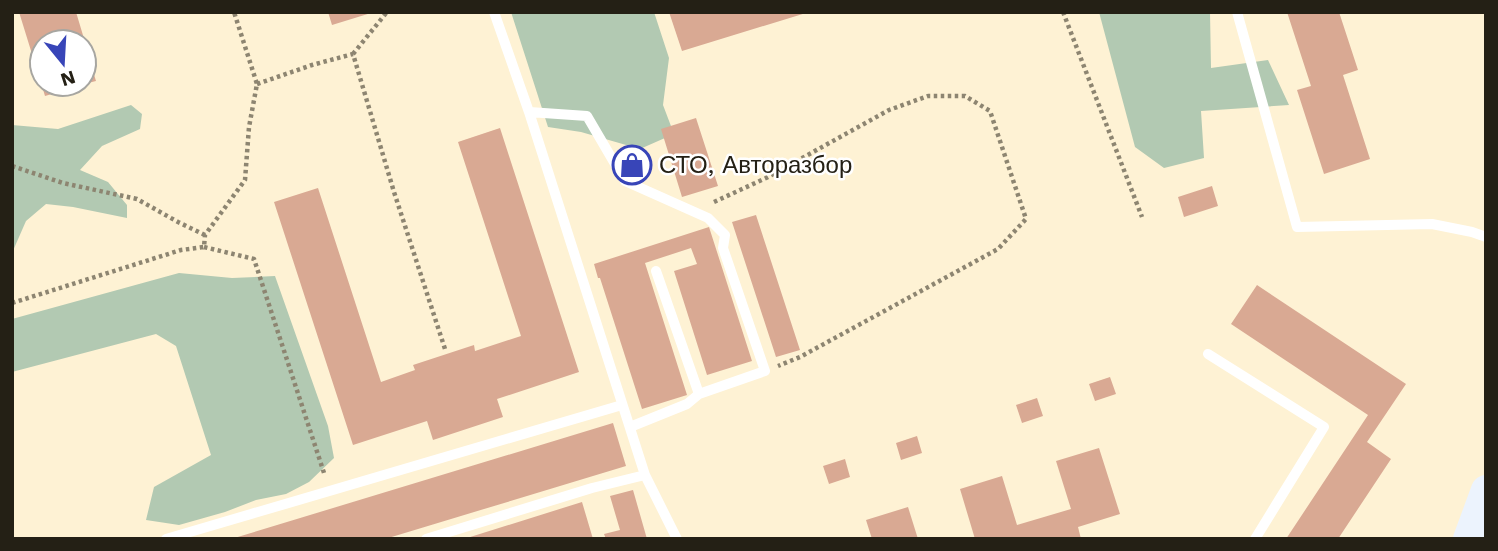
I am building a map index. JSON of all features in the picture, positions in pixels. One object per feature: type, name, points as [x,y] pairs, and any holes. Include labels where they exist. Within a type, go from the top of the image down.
[{"type":"main road","points":[[1468,539],[1486,490]]},
{"type":"lane","points":[[494,12],[529,112],[645,475],[677,539]]},
{"type":"lane","points":[[1237,12],[1297,227],[1432,224],[1486,237]]},
{"type":"lane","points":[[529,112],[587,116],[625,181],[708,218],[725,235],[723,248],[765,371],[699,394],[687,404],[630,427]]},
{"type":"lane","points":[[656,271],[699,394]]},
{"type":"lane","points":[[1208,354],[1324,427],[1255,539]]},
{"type":"lane","points":[[166,539],[622,405]]},
{"type":"lane","points":[[426,539],[592,488],[645,475]]},
{"type":"path","points":[[204,247],[205,234],[245,180],[248,127],[257,84],[234,12]]},
{"type":"path","points":[[257,84],[354,54],[387,12]]},
{"type":"path","points":[[1063,12],[1142,217]]},
{"type":"path","points":[[354,54],[394,192],[445,349]]},
{"type":"path","points":[[694,212],[766,178],[889,110],[928,96],[965,96],[990,111],[1026,219],[998,249],[800,357],[765,371]]},
{"type":"path","points":[[12,166],[63,184],[137,199],[205,234]]},
{"type":"path","points":[[12,303],[181,250],[204,247],[254,259],[330,490]]},
{"type":"green space","points":[[511,12],[654,12],[669,58],[663,105],[674,134],[640,149],[581,132],[548,127]]},
{"type":"green space","points":[[1099,12],[1210,12],[1211,68],[1268,60],[1289,105],[1201,111],[1204,158],[1164,168],[1135,147]]},
{"type":"green space","points":[[131,105],[142,114],[140,129],[102,146],[80,170],[108,182],[127,205],[127,218],[46,204],[26,221],[12,253],[12,125],[58,129]]},
{"type":"green space","points":[[179,273],[232,278],[275,276],[328,426],[334,458],[309,482],[286,494],[256,500],[179,525],[146,520],[154,487],[211,455],[176,346],[156,334],[12,372],[12,319]]},
{"type":"building","points":[[19,12],[76,12],[81,28],[28,28],[28,41]]},
{"type":"building","points":[[328,12],[371,12],[371,13],[332,25]]},
{"type":"building","points":[[669,12],[806,12],[806,13],[682,51]]},
{"type":"building","points":[[1287,12],[1339,12],[1358,70],[1343,75],[1370,159],[1324,174],[1297,90],[1311,86]]},
{"type":"building","points":[[696,118],[718,186],[682,197],[661,129]]},
{"type":"building","points":[[500,128],[579,372],[497,399],[503,417],[433,440],[427,421],[353,445],[274,202],[318,188],[381,382],[415,370],[413,365],[474,345],[475,351],[521,336],[458,142]]},
{"type":"building","points":[[1212,186],[1218,206],[1184,217],[1178,197]]},
{"type":"building","points":[[756,215],[800,350],[776,357],[732,222]]},
{"type":"building","points":[[709,227],[752,361],[707,375],[674,271],[697,264],[691,248],[645,263],[687,395],[642,409],[594,264]]},
{"type":"building","points":[[1257,285],[1406,384],[1367,442],[1391,459],[1338,539],[1286,539],[1368,415],[1231,324]]},
{"type":"building","points":[[1110,377],[1116,394],[1095,401],[1089,384]]},
{"type":"building","points":[[1037,398],[1043,416],[1022,423],[1016,405]]},
{"type":"building","points":[[613,423],[626,466],[385,539],[231,539]]},
{"type":"building","points":[[917,436],[922,453],[901,460],[896,443]]},
{"type":"building","points":[[1099,448],[1120,514],[1078,527],[1081,539],[975,539],[960,489],[1002,476],[1017,525],[1071,509],[1056,461]]},
{"type":"building","points":[[845,459],[850,477],[829,484],[823,466]]},
{"type":"building","points":[[633,490],[647,539],[606,539],[604,534],[620,530],[610,496]]},
{"type":"building","points":[[582,502],[593,539],[467,539],[467,538]]},
{"type":"building","points":[[908,507],[918,539],[872,539],[866,520]]},
{"type":"place","name":"СТО, Авторазбор","points":[[632,165]]}]
